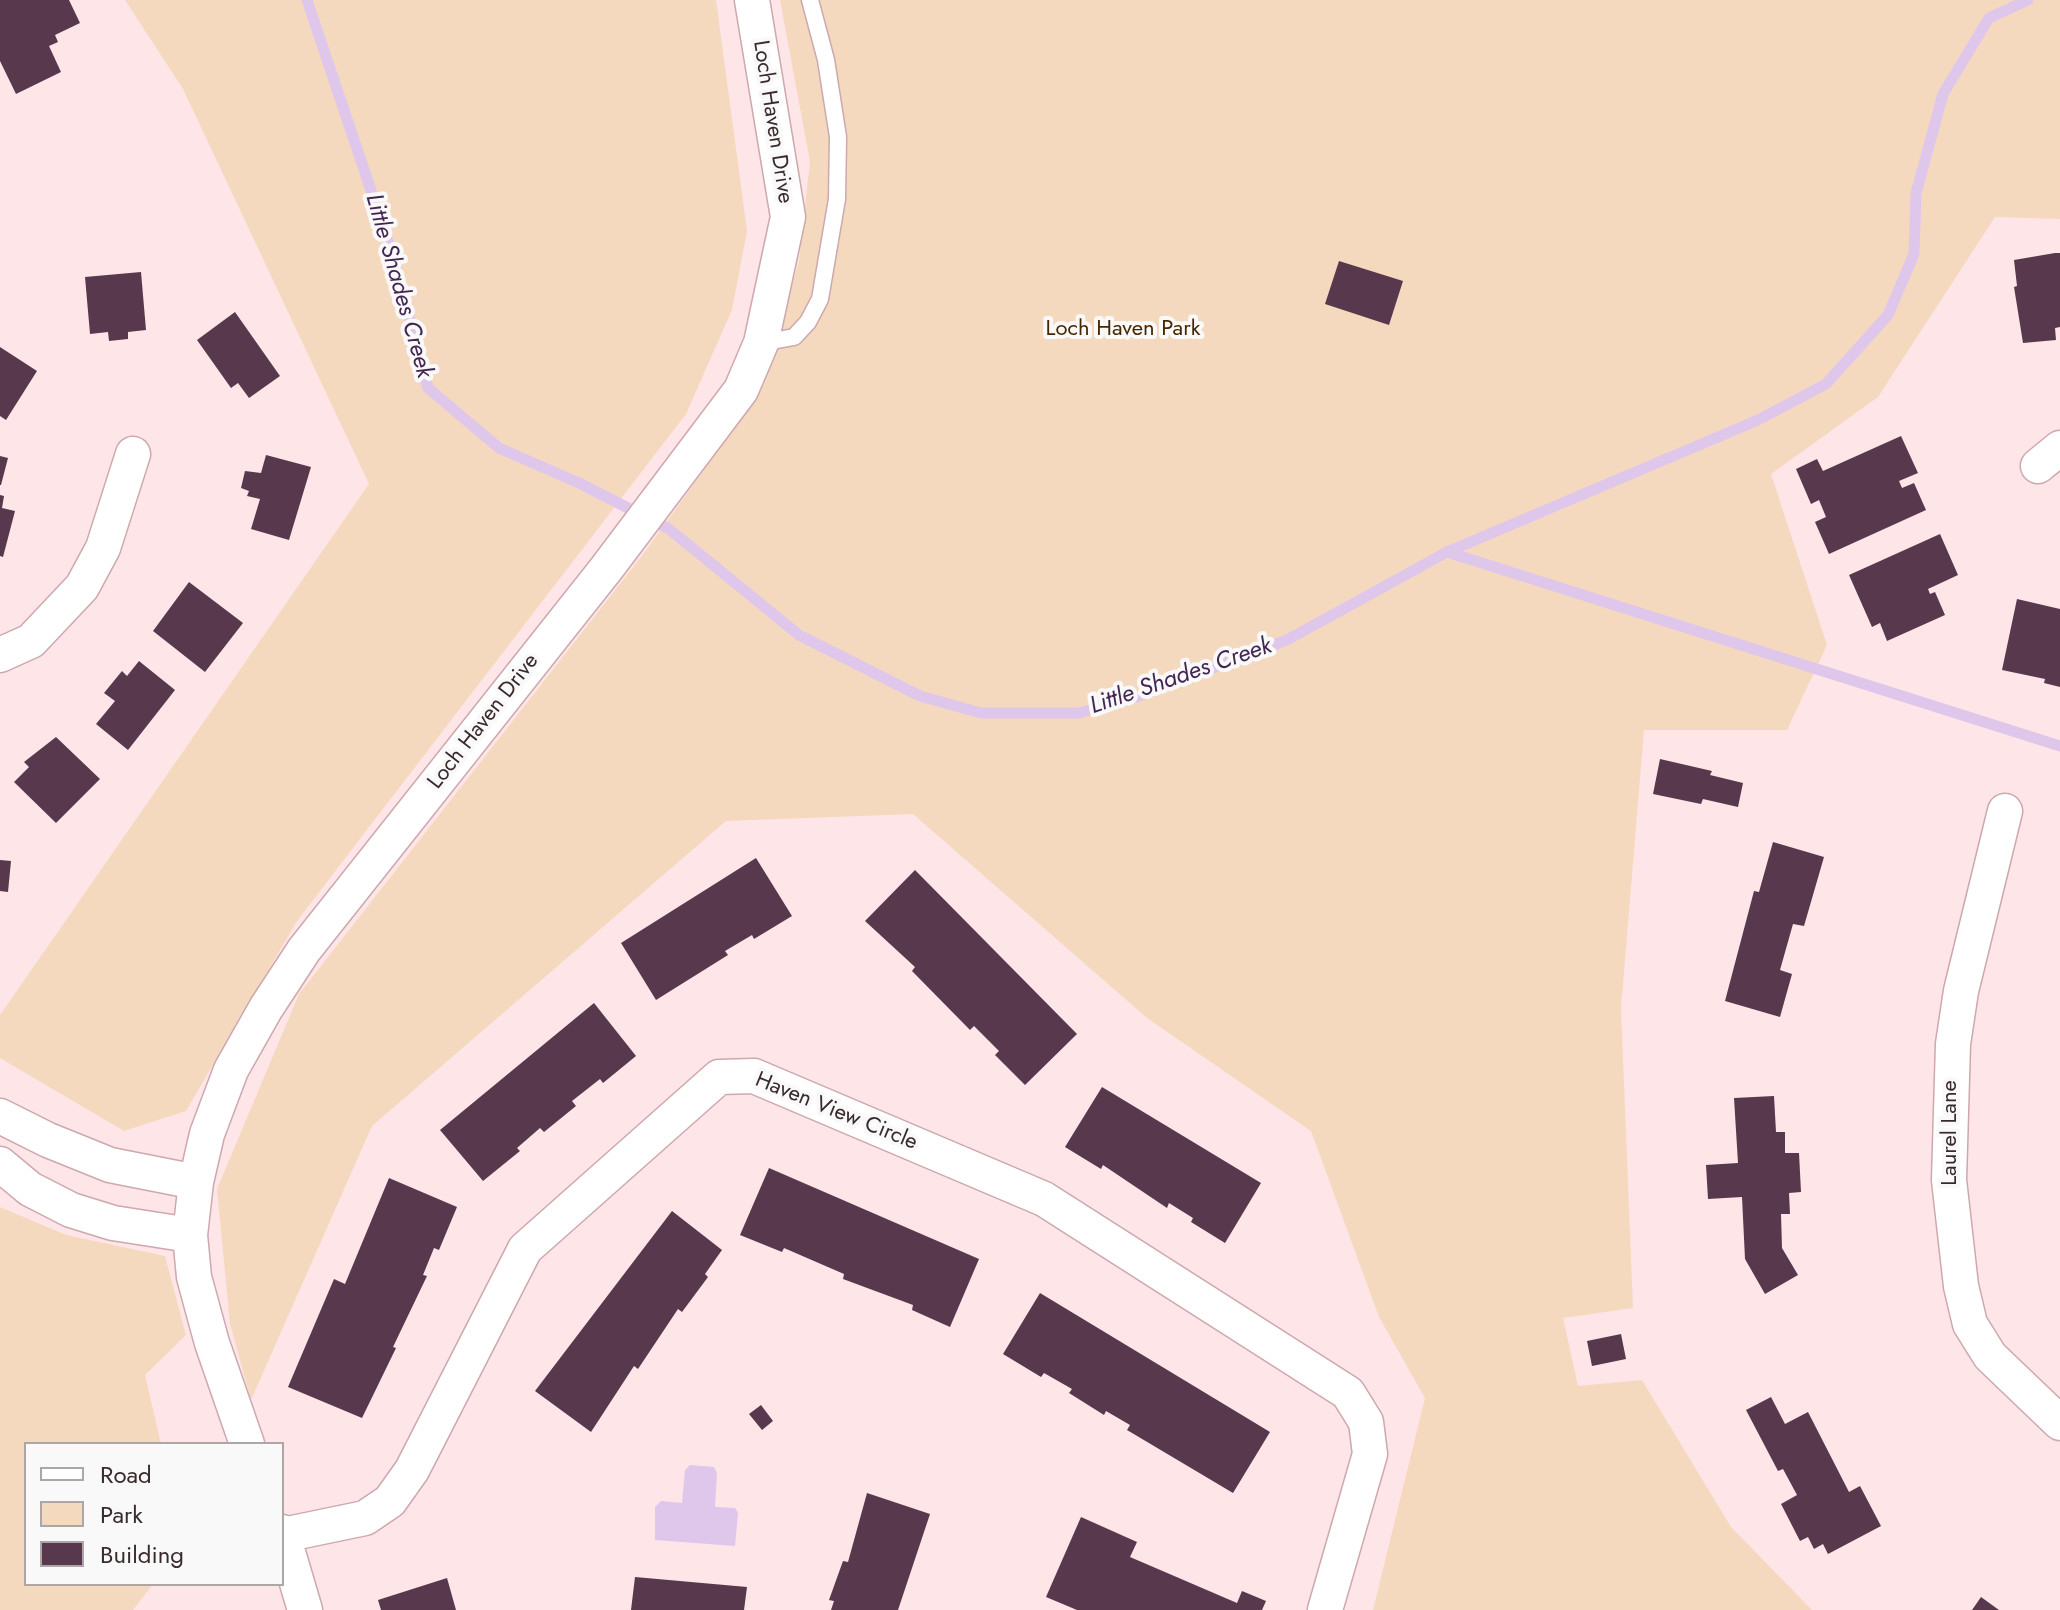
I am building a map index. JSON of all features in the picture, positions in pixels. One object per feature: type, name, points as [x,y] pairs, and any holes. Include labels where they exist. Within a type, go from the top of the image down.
[{"type":"street","name":"Loch Haven Drive","points":[[246,1442],[212,1343],[194,1277],[190,1235],[196,1182],[207,1134],[231,1070],[296,961],[606,569],[741,390],[761,343],[788,217],[752,0]]},
{"type":"street","points":[[0,655],[31,641],[82,587],[103,548],[133,454]]},
{"type":"street","name":"Laurel Lane","points":[[2005,811],[1961,991],[1953,1044],[1949,1180],[1961,1286],[1970,1324],[1990,1356],[2060,1423]]},
{"type":"street","name":"Haven View Circle","points":[[284,1534],[365,1518],[390,1501],[412,1470],[525,1249],[719,1077],[754,1076],[1044,1199],[1348,1393],[1366,1422],[1370,1454],[1325,1610]]},
{"type":"street","points":[[0,1116],[110,1165],[196,1182]]},
{"type":"street","points":[[0,1164],[30,1189],[71,1210],[113,1223],[190,1235]]},
{"type":"street","name":"Haven View Circle","points":[[284,1537],[305,1610]]},
{"type":"lane","points":[[761,343],[794,337],[808,322],[820,299],[837,199],[838,137],[826,60],[810,0]]},
{"type":"green space","points":[[125,0],[716,0],[747,231],[732,310],[686,414],[297,921],[186,1111],[124,1131],[0,1058],[0,1015],[369,484],[183,89]]},
{"type":"green space","name":"Loch Haven Park","points":[[780,0],[2060,0],[2060,219],[1995,217],[1878,397],[1771,474],[1827,645],[1787,730],[1644,730],[1621,1008],[1633,1308],[1563,1318],[1578,1386],[1642,1380],[1731,1527],[1812,1610],[1373,1610],[1425,1398],[1379,1317],[1311,1131],[1147,1018],[913,814],[726,821],[372,1126],[251,1400],[230,1324],[217,1189],[299,994],[641,557],[720,448],[765,377],[799,261],[810,162]]},
{"type":"green space","points":[[0,1207],[66,1235],[165,1256],[186,1335],[145,1375],[161,1442],[24,1442],[24,1586],[151,1586],[133,1610],[0,1610]]},
{"type":"shaded area","points":[[690,1465],[714,1467],[717,1473],[715,1507],[735,1508],[738,1513],[735,1546],[655,1540],[655,1507],[661,1501],[682,1503],[685,1470]]},
{"type":"building","points":[[0,0],[69,0],[80,23],[55,35],[58,42],[49,46],[61,72],[16,94],[0,61]]},
{"type":"building","points":[[2060,253],[2060,327],[2055,328],[2056,340],[2023,343],[2014,287],[2017,286],[2014,260]]},
{"type":"building","points":[[1339,261],[1403,281],[1389,325],[1325,304]]},
{"type":"building","points":[[141,272],[146,330],[128,332],[128,339],[109,341],[108,332],[90,334],[85,277]]},
{"type":"building","points":[[235,312],[280,376],[249,398],[238,383],[231,388],[197,340]]},
{"type":"building","points":[[0,347],[37,371],[6,420],[0,416]]},
{"type":"building","points":[[1901,436],[1918,473],[1899,481],[1902,488],[1914,483],[1926,510],[1829,554],[1815,522],[1826,517],[1819,500],[1811,504],[1796,469],[1817,459],[1823,471]]},
{"type":"building","points":[[266,455],[311,467],[289,540],[251,529],[260,499],[247,496],[249,491],[241,488],[245,471],[261,473]]},
{"type":"building","points":[[0,456],[8,458],[1,485],[0,485]]},
{"type":"building","points":[[0,495],[4,496],[2,508],[15,511],[3,557],[0,556]]},
{"type":"building","points":[[1940,534],[1958,575],[1928,589],[1930,594],[1935,592],[1945,615],[1887,641],[1880,623],[1872,627],[1849,575]]},
{"type":"building","points":[[189,582],[243,623],[205,672],[153,631]]},
{"type":"building","points":[[2017,599],[2060,609],[2060,687],[2044,683],[2045,679],[2002,670]]},
{"type":"building","points":[[139,661],[175,690],[128,750],[96,724],[115,701],[104,693],[122,671],[127,676]]},
{"type":"building","points":[[56,737],[100,779],[56,823],[14,782],[29,767],[24,762]]},
{"type":"building","points":[[1660,759],[1712,771],[1710,775],[1743,783],[1738,807],[1703,799],[1701,804],[1653,794]]},
{"type":"building","points":[[1773,842],[1824,857],[1804,926],[1793,924],[1780,970],[1792,974],[1780,1017],[1725,1001],[1754,891],[1759,892]]},
{"type":"building","points":[[756,858],[792,916],[754,939],[752,935],[725,951],[728,955],[656,1000],[621,943]]},
{"type":"building","points":[[0,860],[11,861],[8,892],[0,891]]},
{"type":"building","points":[[915,870],[1077,1034],[1025,1085],[995,1055],[999,1051],[974,1026],[970,1030],[912,971],[915,967],[865,921]]},
{"type":"building","points":[[594,1003],[636,1056],[603,1083],[600,1079],[572,1101],[576,1106],[544,1132],[540,1128],[517,1148],[520,1151],[483,1181],[440,1130]]},
{"type":"building","points":[[1102,1087],[1261,1183],[1225,1243],[1191,1222],[1193,1218],[1169,1203],[1167,1208],[1103,1165],[1101,1169],[1065,1147]]},
{"type":"building","points":[[1774,1096],[1776,1132],[1785,1132],[1785,1153],[1799,1153],[1801,1192],[1789,1193],[1790,1214],[1781,1214],[1782,1248],[1798,1275],[1765,1294],[1745,1259],[1742,1197],[1708,1199],[1706,1165],[1738,1163],[1734,1098]]},
{"type":"building","points":[[769,1168],[979,1259],[950,1327],[912,1310],[913,1305],[843,1279],[844,1274],[784,1248],[782,1252],[740,1235]]},
{"type":"building","points":[[389,1178],[457,1207],[439,1250],[434,1248],[423,1275],[427,1276],[362,1418],[288,1387],[334,1279],[345,1284]]},
{"type":"building","points":[[672,1211],[722,1250],[705,1274],[708,1277],[682,1312],[678,1309],[638,1369],[634,1366],[591,1432],[535,1391]]},
{"type":"building","points":[[1040,1293],[1270,1432],[1233,1493],[1127,1430],[1130,1425],[1106,1411],[1104,1415],[1069,1393],[1072,1389],[1044,1373],[1041,1377],[1003,1354]]},
{"type":"building","points":[[1621,1334],[1626,1359],[1592,1366],[1587,1341]]},
{"type":"building","points":[[1771,1397],[1785,1424],[1808,1412],[1849,1492],[1860,1486],[1881,1526],[1828,1554],[1823,1544],[1814,1549],[1808,1537],[1800,1541],[1781,1504],[1797,1495],[1783,1469],[1778,1471],[1746,1410]]},
{"type":"building","points":[[761,1405],[773,1421],[762,1430],[749,1414]]},
{"type":"building","points":[[867,1493],[930,1514],[898,1610],[831,1610],[834,1601],[829,1600],[843,1561],[848,1562]]},
{"type":"building","points":[[1081,1517],[1137,1542],[1130,1557],[1237,1603],[1242,1591],[1266,1601],[1262,1610],[1077,1610],[1046,1597]]},
{"type":"building","points":[[635,1577],[747,1587],[744,1610],[631,1610]]},
{"type":"building","points":[[447,1578],[456,1610],[381,1610],[378,1600]]},
{"type":"building","points":[[1981,1597],[1999,1610],[1972,1610]]},
{"type":"waterway","name":"Little Shades Creek","points":[[307,0],[392,253],[428,388],[499,448],[579,483],[669,529],[799,635],[920,696],[981,713],[1079,713],[1136,697],[1287,640],[1447,552],[1758,420],[1826,384],[1888,315],[1914,254],[1916,193],[1943,94],[1989,18],[2028,0]]},
{"type":"waterway","points":[[1447,552],[2060,746]]}]
